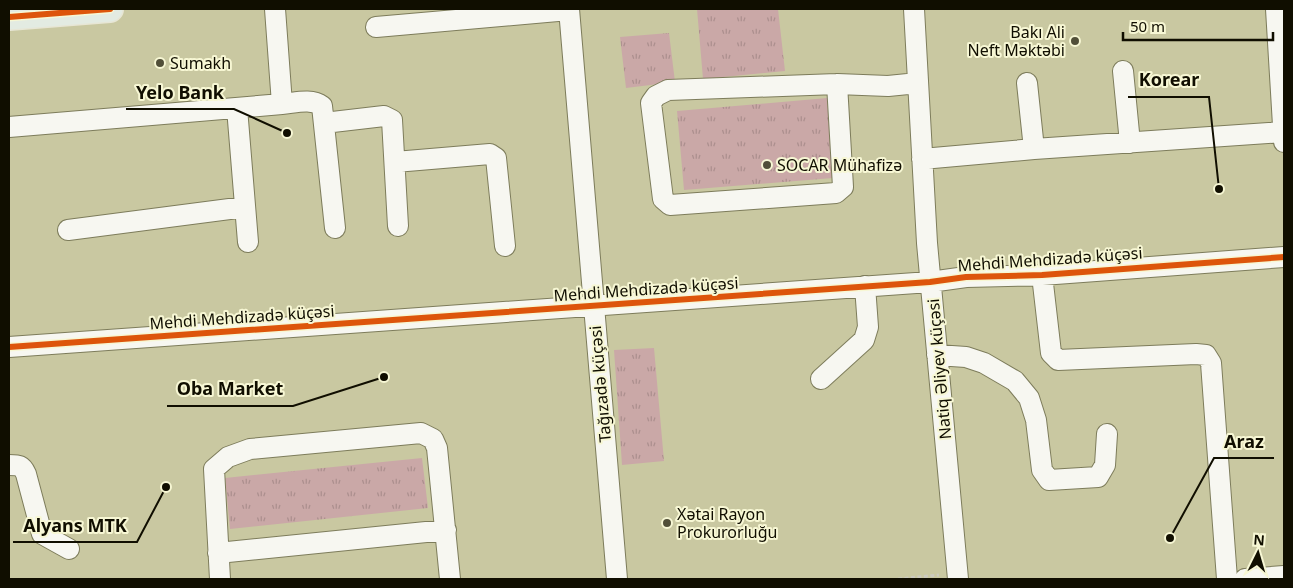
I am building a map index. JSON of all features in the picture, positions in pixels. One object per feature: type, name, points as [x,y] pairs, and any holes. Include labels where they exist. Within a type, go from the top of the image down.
[{"type":"main road","points":[[9,17],[110,9]]},
{"type":"street","points":[[275,9],[282,104]]},
{"type":"street","points":[[376,27],[569,9]]},
{"type":"street","name":"Tağızadə küçəsi","points":[[569,9],[617,579]]},
{"type":"street","name":"Natiq Əliyev küçəsi","points":[[914,9],[922,159],[937,355],[950,577]]},
{"type":"street","points":[[922,159],[1130,142],[1284,137],[1282,68],[1276,9]]},
{"type":"street","points":[[1123,71],[1130,142]]},
{"type":"street","points":[[837,84],[843,188],[836,194],[670,205],[663,199],[651,103],[656,96],[668,90],[837,84],[888,86],[918,83]]},
{"type":"street","points":[[1028,83],[1034,149]]},
{"type":"street","points":[[9,127],[317,102],[322,106],[335,228]]},
{"type":"street","points":[[237,108],[248,242]]},
{"type":"street","points":[[324,123],[384,116],[392,120],[398,226]]},
{"type":"street","points":[[395,162],[490,154],[496,158],[505,246]]},
{"type":"street","points":[[68,230],[245,208]]},
{"type":"street","name":"Mehdi Mehdizadə küçəsi","points":[[9,347],[930,282],[966,277],[1042,274],[1284,257]]},
{"type":"street","points":[[1042,274],[1051,353],[1058,360],[1196,354],[1206,355],[1211,363],[1227,579]]},
{"type":"street","points":[[821,379],[864,340],[868,327],[865,286]]},
{"type":"street","points":[[937,355],[966,357],[984,362],[1015,381],[1029,398],[1036,420],[1042,470],[1049,480],[1098,477],[1105,465],[1107,434]]},
{"type":"street","points":[[220,579],[214,469],[228,457],[250,449],[421,433],[433,439],[437,448],[450,579]]},
{"type":"street","points":[[9,465],[23,467],[42,534],[69,549]]},
{"type":"street","points":[[218,553],[446,530]]},
{"type":"street","points":[[1245,579],[1284,576]]},
{"type":"path","points":[[898,579],[950,577]]},
{"type":"green space","points":[[697,9],[778,9],[785,71],[703,79]]},
{"type":"green space","points":[[669,33],[675,82],[626,88],[620,37]]},
{"type":"green space","points":[[827,98],[833,178],[684,190],[677,111]]},
{"type":"green space","points":[[654,348],[664,461],[622,465],[614,350]]},
{"type":"green space","points":[[422,458],[428,508],[230,529],[225,478]]},
{"type":"cycle path","points":[[9,17],[110,9]]},
{"type":"cycle path","points":[[9,347],[930,282],[966,277],[1042,275],[1284,257]]},
{"type":"place","name":"Bakı Ali Neft Məktəbi","points":[[1075,41]]},
{"type":"place","name":"Sumakh","points":[[160,63]]},
{"type":"place","name":"Yelo Bank","points":[[287,133]]},
{"type":"place","name":"SOCAR Mühafizə","points":[[767,165]]},
{"type":"place","name":"Korear","points":[[1219,189]]},
{"type":"place","name":"Oba Market","points":[[384,377]]},
{"type":"place","name":"Alyans MTK","points":[[166,487]]},
{"type":"place","name":"Xətai Rayon Prokurorluğu","points":[[667,523]]},
{"type":"place","name":"Araz","points":[[1170,538]]}]
